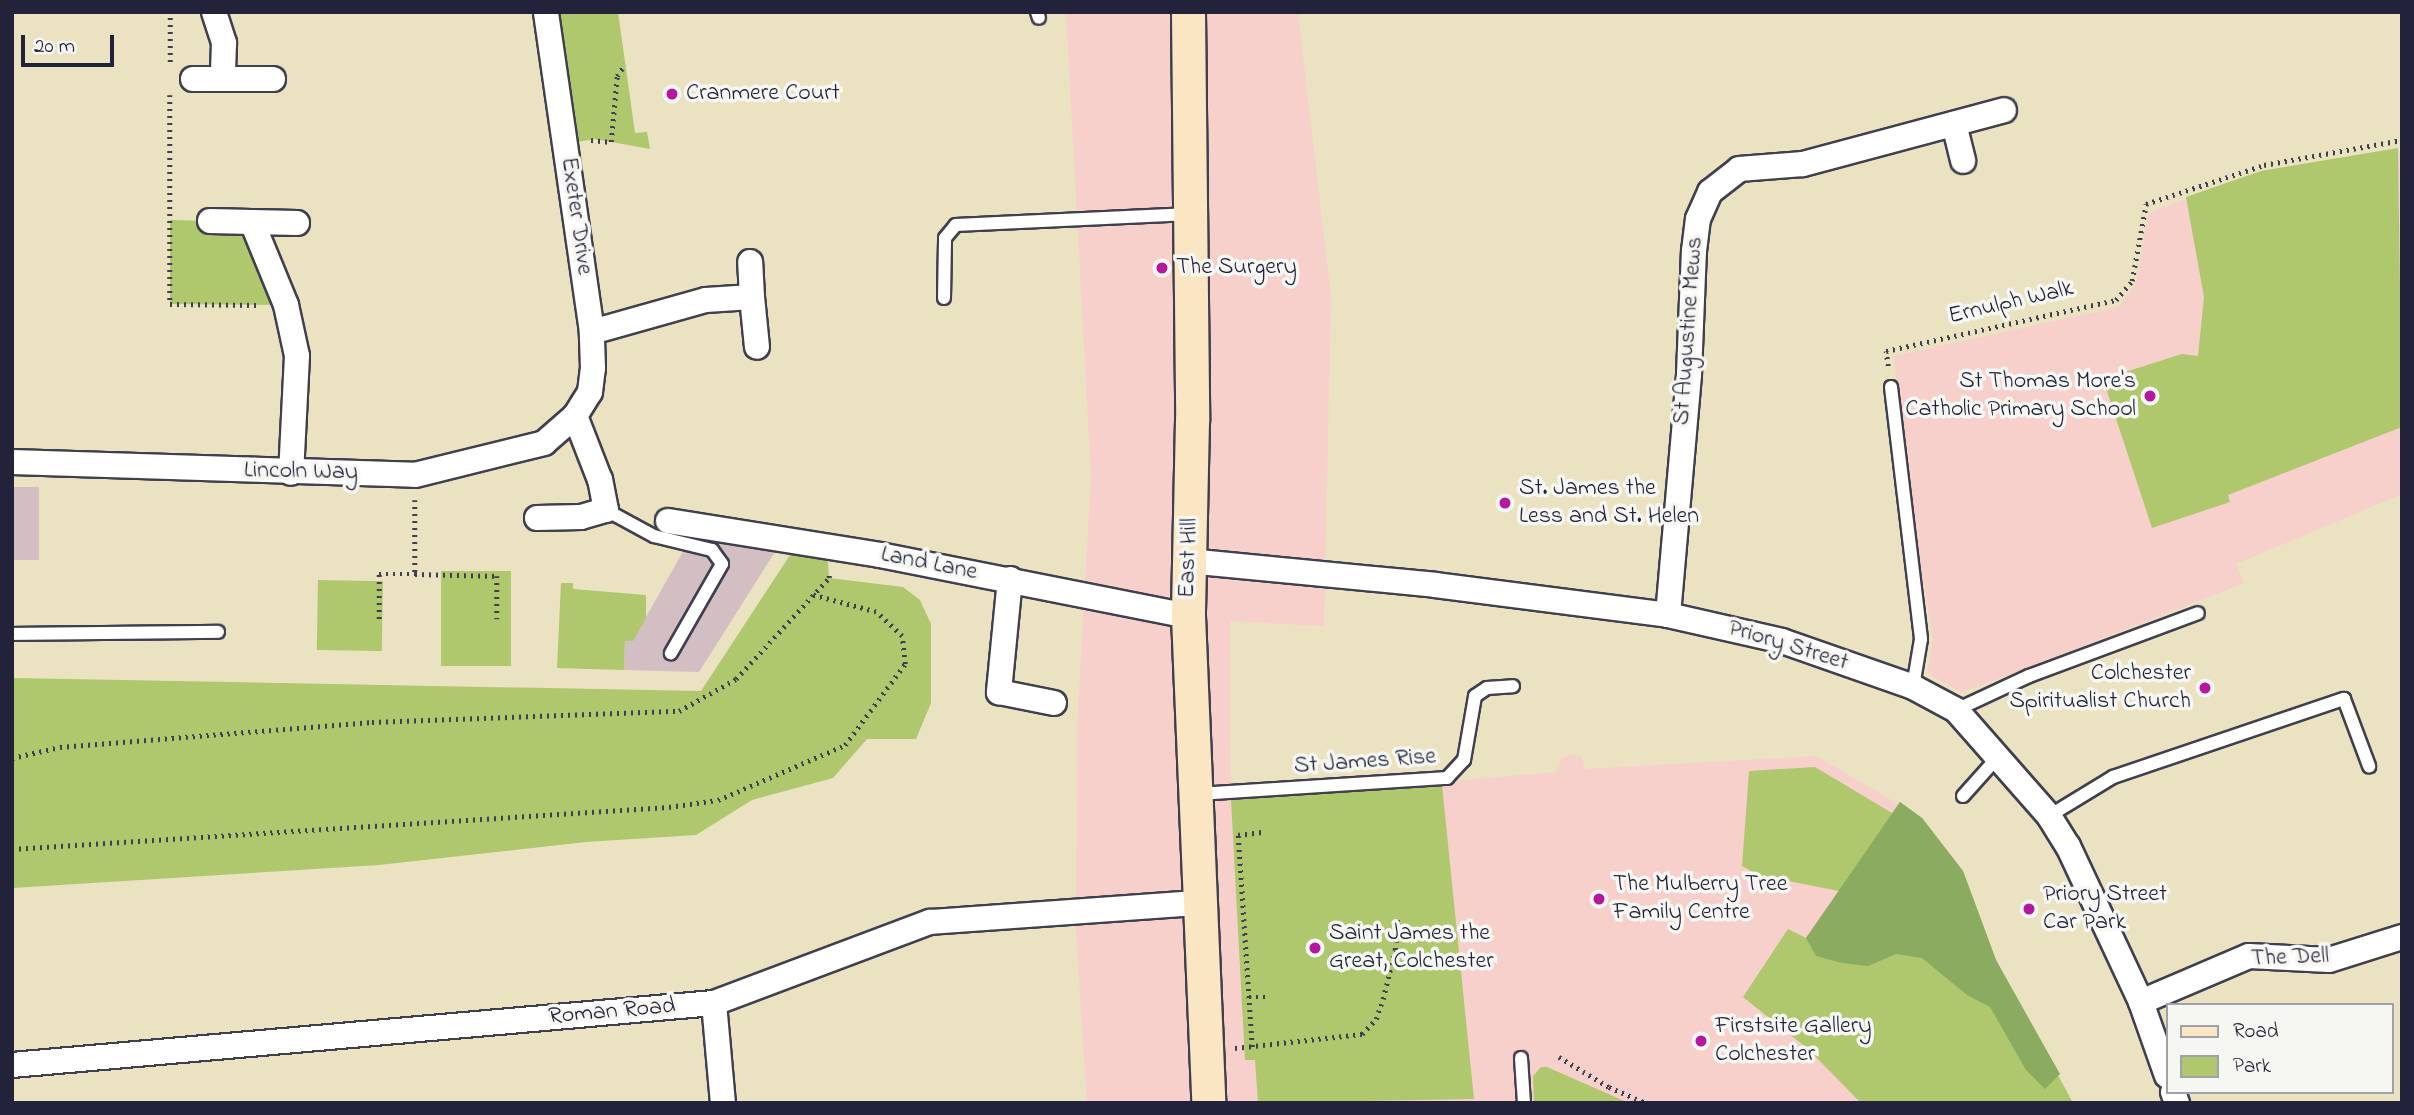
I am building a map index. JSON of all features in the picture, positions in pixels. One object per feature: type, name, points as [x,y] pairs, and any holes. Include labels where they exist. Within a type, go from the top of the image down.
[{"type":"street","points":[[214,12],[223,43],[223,79]]},
{"type":"street","name":"Exeter Drive","points":[[546,12],[592,332],[590,392],[575,416]]},
{"type":"street","name":"East Hill","points":[[1188,12],[1188,616],[1208,1103]]},
{"type":"street","points":[[182,80],[273,79]]},
{"type":"street","name":"St Augustine Mews","points":[[1668,615],[1689,374],[1693,251],[1698,219],[1710,192],[1739,169],[1803,164],[2004,110]]},
{"type":"street","points":[[1954,124],[1963,161]]},
{"type":"street","points":[[210,221],[297,223]]},
{"type":"street","points":[[253,222],[286,305],[298,356],[291,473]]},
{"type":"street","points":[[750,262],[757,347]]},
{"type":"street","points":[[592,332],[706,300],[752,297]]},
{"type":"street","points":[[537,518],[581,517],[606,510],[600,480],[575,416]]},
{"type":"street","name":"Lincoln Way","points":[[12,462],[415,475],[544,443],[575,416]]},
{"type":"street","name":"Land Lane","points":[[668,521],[830,546],[1010,579],[1188,616]]},
{"type":"street","name":"Priory Street","points":[[1188,561],[1435,585],[1668,615],[1782,641],[1913,687],[1956,710],[2049,816],[2091,886],[2141,1002],[2166,1073]]},
{"type":"street","points":[[1010,579],[999,692],[1054,703]]},
{"type":"street","name":"Roman Road","points":[[12,1065],[714,1003],[930,922],[1198,903]]},
{"type":"street","name":"The Dell","points":[[2141,1002],[2249,956],[2329,960],[2402,937]]},
{"type":"street","points":[[714,1003],[723,1103]]},
{"type":"lane","points":[[944,298],[945,238],[956,225],[1190,214]]},
{"type":"lane","points":[[1891,387],[1921,639],[1913,687]]},
{"type":"lane","points":[[606,510],[654,536],[712,550],[722,564],[671,653]]},
{"type":"lane","points":[[1956,710],[2029,676],[2198,613]]},
{"type":"lane","points":[[12,634],[218,632]]},
{"type":"lane","name":"St James Rise","points":[[1196,794],[1447,778],[1464,760],[1475,696],[1487,688],[1513,686]]},
{"type":"lane","points":[[2049,816],[2113,776],[2344,699],[2369,766]]},
{"type":"lane","points":[[1963,796],[1997,758]]},
{"type":"lane","points":[[1521,1058],[1524,1103]]},
{"type":"path","points":[[170,12],[170,68]]},
{"type":"path","points":[[611,142],[617,76],[625,64]]},
{"type":"path","points":[[182,80],[170,304],[286,305]]},
{"type":"path","name":"Ernulph Walk","points":[[1891,387],[1886,351],[2116,300],[2132,281],[2146,204],[2264,165],[2402,140]]},
{"type":"path","points":[[415,475],[415,574]]},
{"type":"path","points":[[12,758],[60,747],[372,722],[679,711],[736,679],[829,578],[830,546]]},
{"type":"path","points":[[379,619],[379,574],[497,576],[497,619]]},
{"type":"path","points":[[12,849],[655,808],[718,800],[845,745],[905,664],[902,636],[876,612],[813,595]]},
{"type":"path","points":[[1252,1047],[1238,835],[1262,832]]},
{"type":"path","points":[[1206,1052],[1362,1034],[1376,1019],[1383,999],[1395,950],[1397,918]]},
{"type":"path","points":[[1249,997],[1265,997]]},
{"type":"path","points":[[1559,1057],[1609,1087],[1646,1103]]},
{"type":"shaded area","points":[[1066,12],[1298,12],[1331,297],[1324,626],[1230,621],[1231,800],[1556,772],[1561,758],[1572,754],[1582,757],[1585,769],[1816,756],[1922,818],[1963,871],[1996,960],[2073,1103],[1087,1103],[1076,934],[1077,729],[1091,476]]},
{"type":"shaded area","name":"St Thomas More's Catholic Primary School","points":[[2398,148],[2402,165],[2402,494],[2236,564],[2244,583],[1988,683],[1961,692],[1927,673],[1933,639],[1905,466],[1894,356],[2118,307],[2137,282],[2148,213],[2261,171]]},
{"type":"shaded area","points":[[12,487],[39,487],[39,560],[12,560]]},
{"type":"shaded area","points":[[693,534],[780,544],[699,672],[624,670],[625,640],[633,640]]},
{"type":"green space","points":[[546,12],[618,12],[635,133],[647,132],[650,149],[595,139],[566,144]]},
{"type":"green space","points":[[2398,148],[2402,427],[2228,495],[2230,502],[2152,528],[2103,379],[2182,354],[2198,356],[2204,297],[2186,197],[2261,171]]},
{"type":"green space","points":[[170,220],[252,222],[286,305],[170,304]]},
{"type":"green space","points":[[792,552],[819,554],[828,562],[829,578],[903,587],[920,600],[931,624],[931,703],[916,739],[867,739],[833,778],[752,800],[696,835],[586,842],[379,865],[12,888],[12,678],[701,691]]},
{"type":"green space","points":[[441,571],[511,571],[511,666],[441,666]]},
{"type":"green space","points":[[318,580],[383,581],[382,651],[317,650]]},
{"type":"green space","points":[[561,583],[573,583],[573,589],[646,595],[646,618],[633,641],[625,641],[624,670],[557,668]]},
{"type":"green space","points":[[1815,767],[1892,813],[1900,802],[1922,818],[1963,871],[1996,960],[2073,1103],[1861,1103],[1808,1049],[1743,997],[1788,929],[1806,938],[1839,891],[1758,875],[1742,866],[1749,771]]},
{"type":"green space","points":[[1442,785],[1474,1099],[1258,1103],[1255,1060],[1245,1060],[1231,800]]},
{"type":"green space","points":[[1900,802],[1922,818],[1963,871],[1996,960],[2060,1074],[2045,1089],[2026,1070],[1990,1007],[1967,995],[1922,958],[1896,954],[1868,966],[1842,963],[1816,956],[1806,938]]},
{"type":"green space","points":[[1541,1067],[1547,1067],[1629,1103],[1534,1103],[1533,1076]]},
{"type":"place","name":"Cranmere Court","points":[[672,94]]},
{"type":"place","name":"The Surgery","points":[[1162,268]]},
{"type":"place","name":"St Thomas More's Catholic Primary School","points":[[2150,396]]},
{"type":"place","name":"St. James the Less and St. Helen","points":[[1505,503]]},
{"type":"place","name":"Colchester Spiritualist Church","points":[[2205,688]]},
{"type":"place","name":"The Mulberry Tree Family Centre","points":[[1599,899]]},
{"type":"place","name":"Priory Street Car Park","points":[[2029,909]]},
{"type":"place","name":"Saint James the Great, Colchester","points":[[1315,948]]},
{"type":"place","name":"Firstsite Gallery Colchester","points":[[1701,1041]]}]
